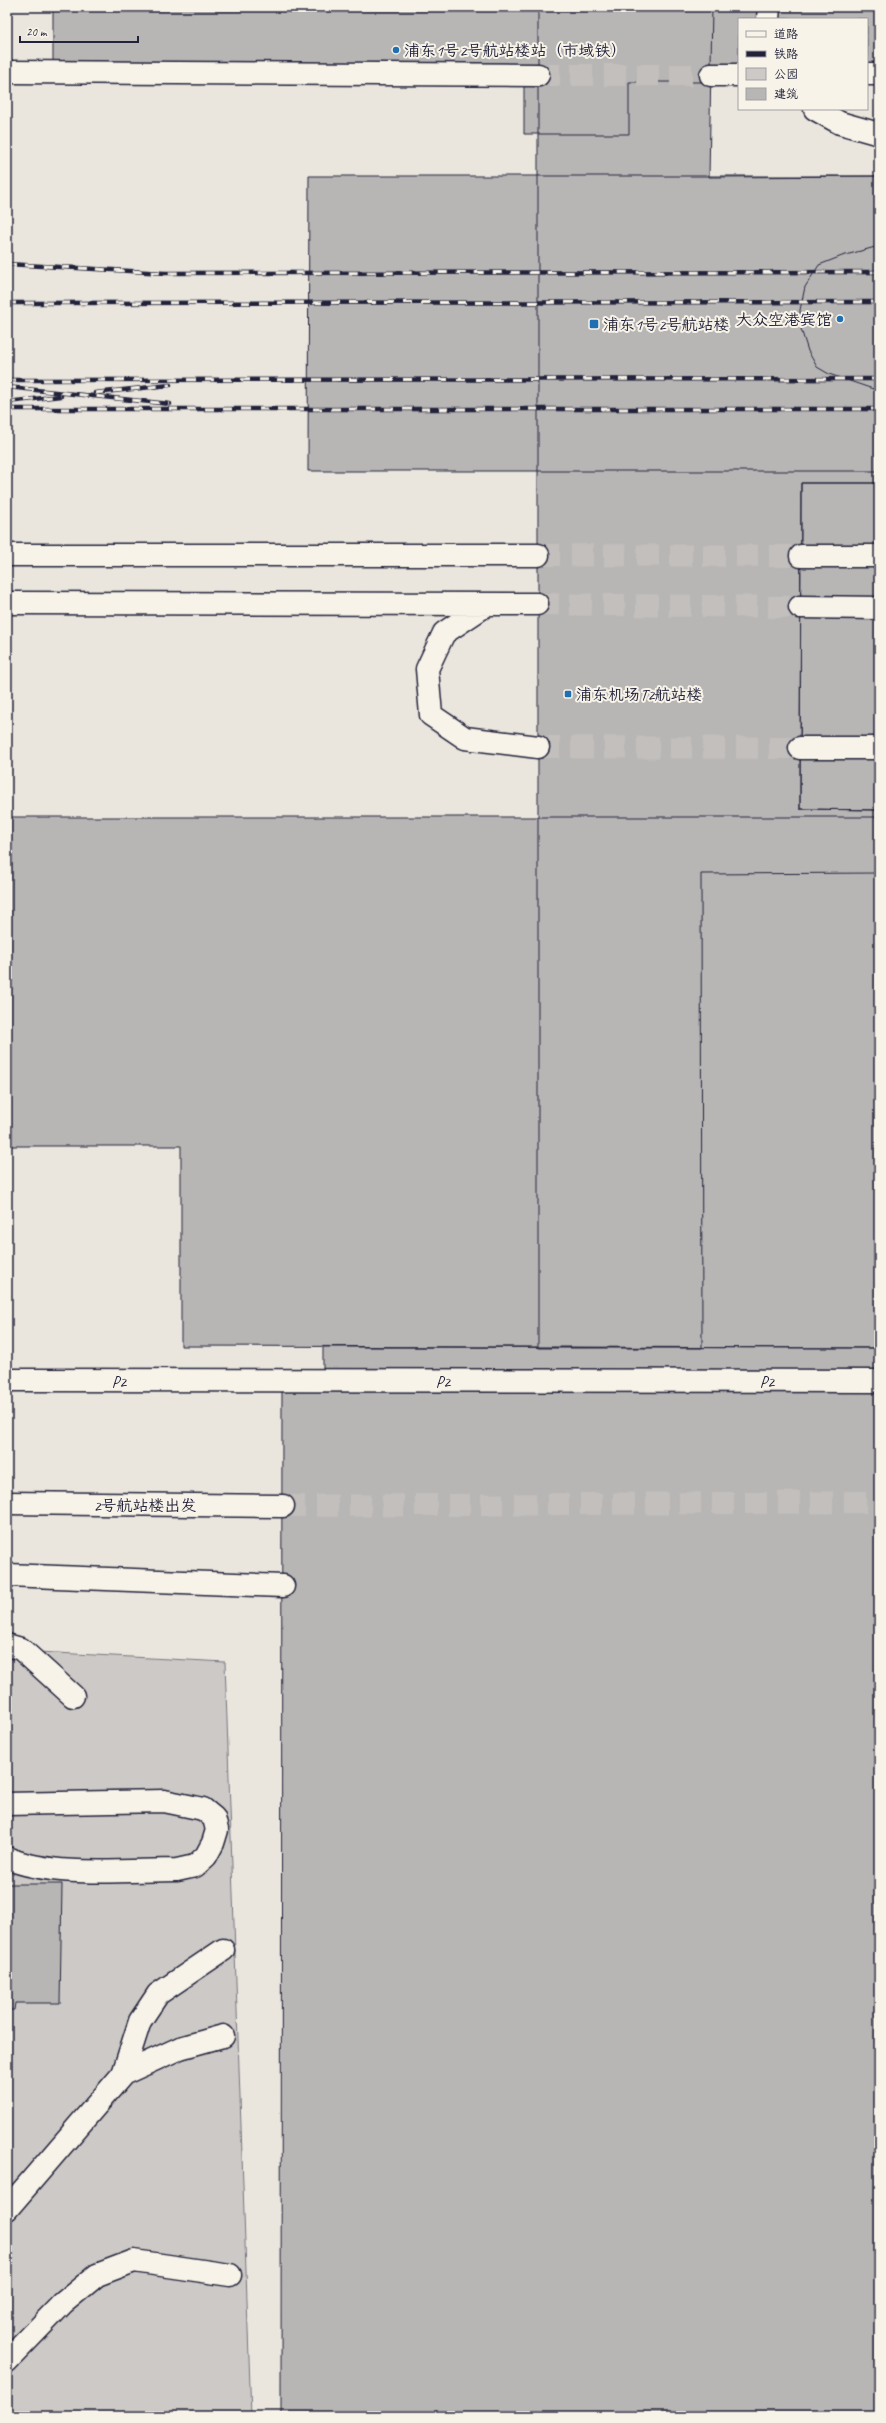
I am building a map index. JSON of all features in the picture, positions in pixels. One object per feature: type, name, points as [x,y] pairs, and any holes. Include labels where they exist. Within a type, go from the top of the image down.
[{"type":"main road","points":[[768,18],[769,7]]},
{"type":"main road","points":[[7,72],[538,75]]},
{"type":"main road","points":[[868,74],[879,74]]},
{"type":"main road","points":[[711,75],[738,75]]},
{"type":"main road","points":[[817,110],[840,123],[879,134]]},
{"type":"main road","points":[[7,555],[538,555]]},
{"type":"main road","points":[[801,556],[879,556]]},
{"type":"main road","points":[[7,603],[486,606],[537,604]]},
{"type":"main road","points":[[486,606],[444,633],[427,670],[431,715],[465,738],[538,747]]},
{"type":"main road","points":[[800,607],[879,608]]},
{"type":"main road","points":[[800,748],[879,748]]},
{"type":"main road","name":"P2","points":[[7,1380],[879,1381]]},
{"type":"main road","name":"2号航站楼出发","points":[[7,1504],[282,1506]]},
{"type":"main road","points":[[7,1575],[282,1586]]},
{"type":"main road","points":[[7,1644],[21,1649],[73,1696]]},
{"type":"main road","points":[[7,1804],[164,1801],[203,1809],[214,1818],[217,1830],[206,1856],[195,1866],[177,1870],[66,1870],[33,1866],[7,1858]]},
{"type":"main road","points":[[7,2209],[123,2074],[140,2021],[158,1994],[223,1950]]},
{"type":"main road","points":[[123,2074],[180,2048],[223,2036]]},
{"type":"main road","points":[[7,2361],[63,2304],[97,2275],[134,2261],[230,2275]]},
{"type":"green space","points":[[7,1647],[38,1652],[225,1662],[251,2416],[7,2416]]},
{"type":"building","name":"浦东1号2号航站楼站（市域铁）","points":[[53,7],[879,7],[879,82],[868,82],[868,18],[738,18],[738,82],[629,82],[629,134],[524,134],[524,82],[53,82]]},
{"type":"building","points":[[538,7],[712,7],[709,177],[879,176],[879,483],[801,483],[800,809],[879,810],[879,873],[701,874],[702,1348],[538,1348]]},
{"type":"building","name":"浦东1号2号航站楼","points":[[309,176],[879,176],[879,471],[308,471]]},
{"type":"building","name":"大众空港宾馆","points":[[879,246],[879,391],[829,374],[817,367],[808,351],[801,329],[800,310],[805,287],[819,265],[842,256]]},
{"type":"building","points":[[801,483],[879,483],[879,810],[800,809]]},
{"type":"building","points":[[7,817],[879,817],[879,1348],[181,1346],[181,1146],[7,1146]]},
{"type":"building","points":[[323,1347],[879,1348],[879,2416],[281,2416],[282,1388],[323,1388]]},
{"type":"building","points":[[7,1884],[62,1884],[60,2003],[15,2003],[14,2010],[7,2010]]},
{"type":"tunnel","points":[[538,75],[711,75]]},
{"type":"tunnel","points":[[538,555],[801,556]]},
{"type":"tunnel","points":[[537,604],[800,607]]},
{"type":"tunnel","points":[[538,747],[800,748]]},
{"type":"tunnel","points":[[283,1506],[879,1502]]},
{"type":"railway","points":[[7,264],[165,273],[879,272]]},
{"type":"railway","points":[[7,303],[879,302]]},
{"type":"railway","points":[[7,380],[879,379]]},
{"type":"railway","points":[[95,393],[170,385]]},
{"type":"railway","points":[[7,387],[170,404]]},
{"type":"railway","points":[[7,402],[61,396]]},
{"type":"railway","points":[[7,409],[879,409]]},
{"type":"place","name":"浦东1号2号航站楼站（市域铁）","points":[[396,50]]},
{"type":"place","name":"大众空港宾馆","points":[[840,319]]},
{"type":"place","name":"浦东1号2号航站楼","points":[[594,324]]},
{"type":"place","name":"浦东机场T2航站楼","points":[[568,694]]}]
